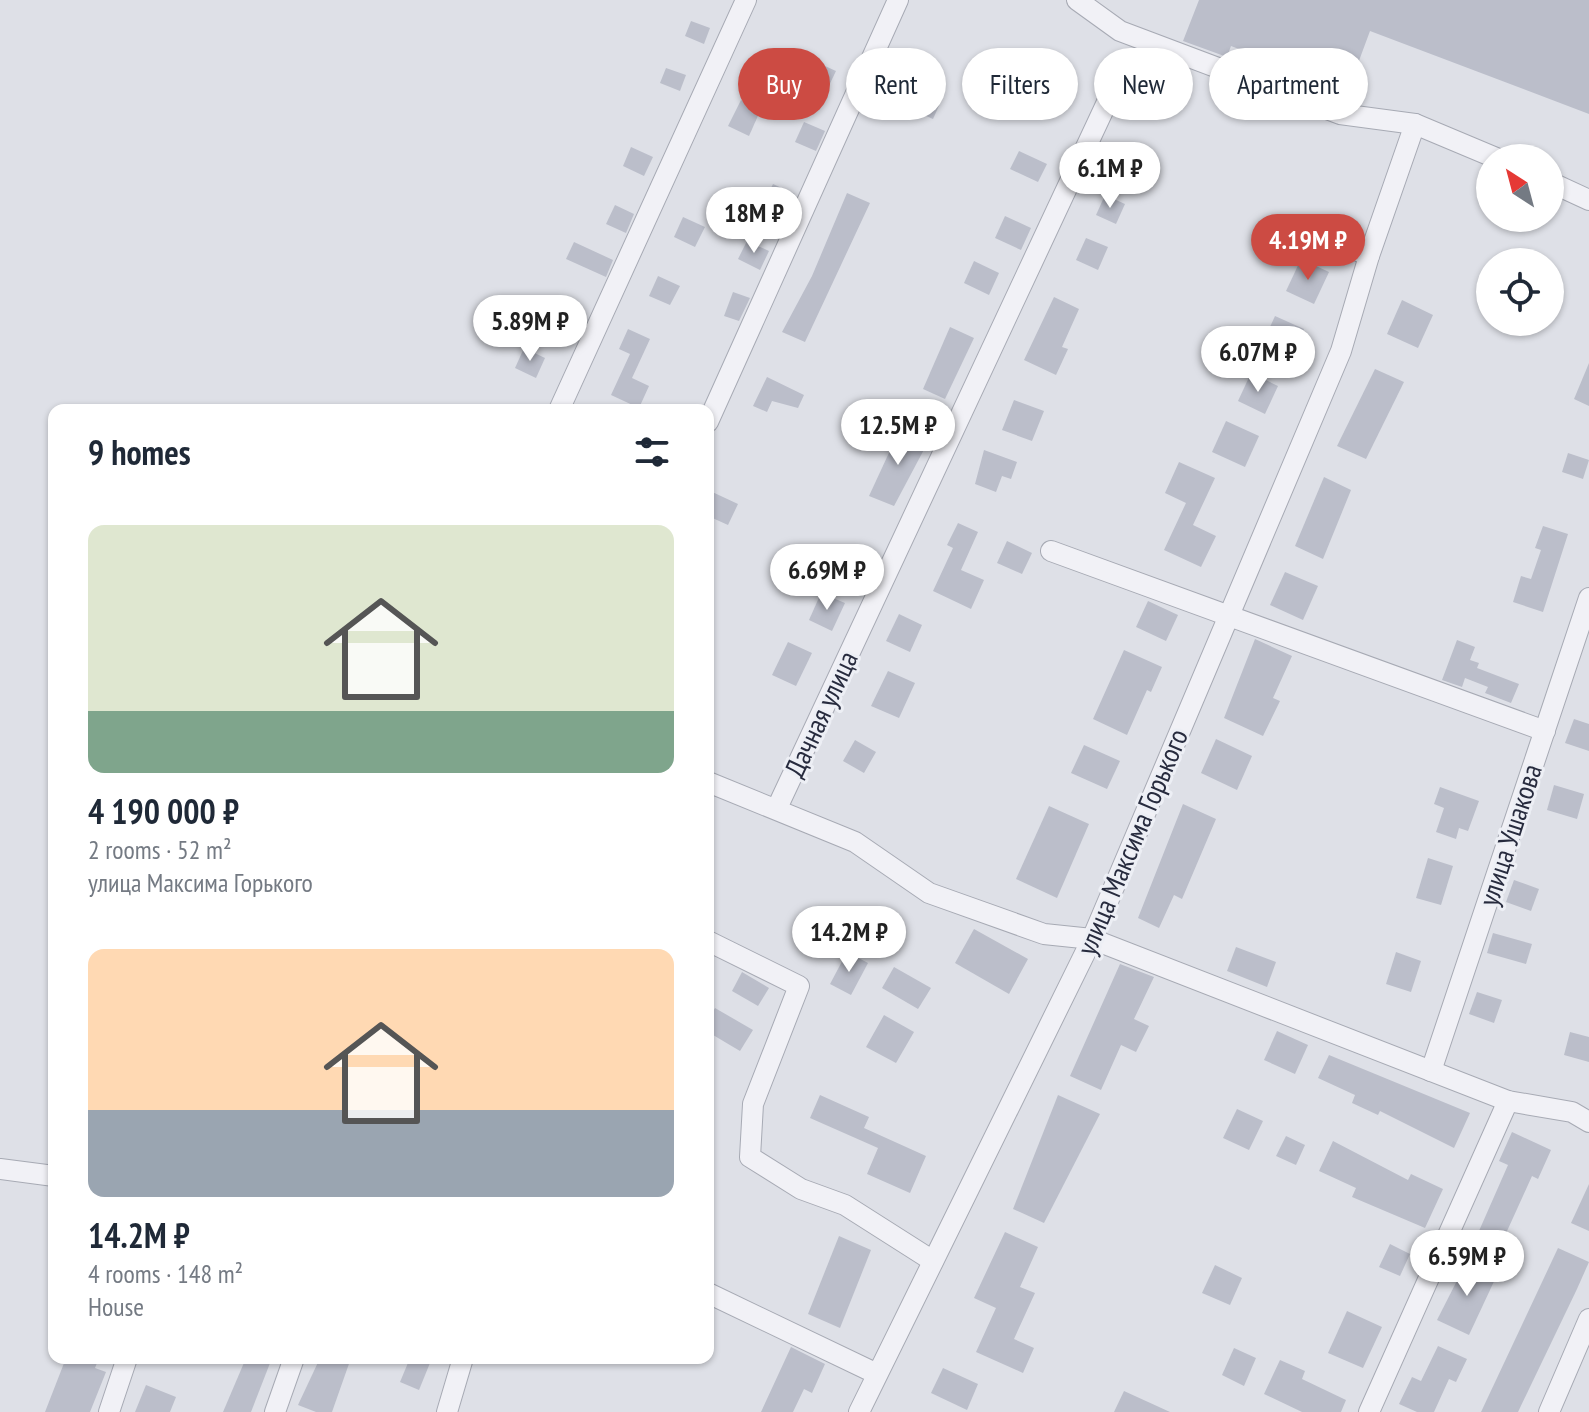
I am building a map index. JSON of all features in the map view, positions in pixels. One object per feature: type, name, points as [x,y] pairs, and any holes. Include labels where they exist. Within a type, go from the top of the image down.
[{"type":"street","points":[[562,404],[746,0]]},
{"type":"street","points":[[714,409],[898,0]]},
{"type":"street","points":[[1077,0],[1120,31],[1340,114],[1415,124],[1476,150]]},
{"type":"street","name":"Дачная улица","points":[[777,808],[1099,120]]},
{"type":"street","name":"улица Максима Горького","points":[[860,1412],[875,1373],[1092,939],[1341,351],[1369,256],[1415,124]]},
{"type":"street","points":[[1564,188],[1589,200]]},
{"type":"street","points":[[1317,232],[1369,256]]},
{"type":"street","points":[[1051,551],[1230,613],[1545,731]]},
{"type":"street","name":"улица Ушакова","points":[[1431,1071],[1589,598]]},
{"type":"street","points":[[714,784],[855,842],[929,893],[1044,934],[1092,939],[1508,1101],[1572,1112],[1589,1122]]},
{"type":"street","points":[[714,944],[799,986],[753,1104],[750,1157],[801,1189],[845,1205],[933,1261]]},
{"type":"street","points":[[1369,1412],[1508,1101]]},
{"type":"street","points":[[0,1169],[48,1175]]},
{"type":"street","points":[[714,1296],[875,1373]]},
{"type":"street","points":[[1549,1412],[1589,1319]]},
{"type":"street","points":[[109,1412],[125,1364]]},
{"type":"street","points":[[275,1412],[292,1364]]},
{"type":"street","points":[[447,1412],[461,1364]]},
{"type":"building","points":[[1199,0],[1589,0],[1589,114],[1370,31],[1364,48],[1231,46],[1209,48],[1209,50],[1183,41]]},
{"type":"building","points":[[691,21],[710,28],[704,44],[685,36]]},
{"type":"building","points":[[666,68],[686,75],[680,91],[660,83]]},
{"type":"building","points":[[830,68],[836,71],[830,84]]},
{"type":"building","points":[[738,106],[738,120],[756,120],[749,136],[728,126]]},
{"type":"building","points":[[804,122],[825,131],[816,151],[795,142]]},
{"type":"building","points":[[631,147],[653,157],[644,176],[623,166]]},
{"type":"building","points":[[1019,151],[1047,164],[1038,182],[1010,169]]},
{"type":"building","points":[[773,184],[795,194],[787,212],[764,202]]},
{"type":"building","points":[[847,193],[870,203],[805,342],[782,332],[812,276]]},
{"type":"building","points":[[1105,195],[1125,204],[1116,224],[1096,215]]},
{"type":"building","points":[[615,205],[634,214],[626,233],[606,224]]},
{"type":"building","points":[[1005,216],[1031,228],[1021,250],[995,238]]},
{"type":"building","points":[[683,217],[705,227],[695,247],[674,237]]},
{"type":"building","points":[[1086,238],[1108,247],[1098,270],[1076,260]]},
{"type":"building","points":[[747,241],[769,251],[760,270],[738,259]]},
{"type":"building","points":[[574,242],[613,260],[606,277],[566,259]]},
{"type":"building","points":[[1301,259],[1329,272],[1314,304],[1286,291]]},
{"type":"building","points":[[974,261],[999,273],[989,295],[964,283]]},
{"type":"building","points":[[658,276],[680,286],[670,305],[649,296]]},
{"type":"building","points":[[733,292],[750,298],[739,321],[724,316]]},
{"type":"building","points":[[1054,297],[1079,309],[1062,347],[1068,349],[1056,375],[1024,360]]},
{"type":"building","points":[[1402,300],[1433,315],[1418,348],[1387,334]]},
{"type":"building","points":[[1275,316],[1304,329],[1288,364],[1259,351]]},
{"type":"building","points":[[950,327],[974,338],[945,399],[923,389]]},
{"type":"building","points":[[628,329],[650,339],[632,378],[649,386],[641,404],[630,404],[611,395],[630,354],[619,349]]},
{"type":"building","points":[[524,348],[545,358],[536,378],[515,368]]},
{"type":"building","points":[[1589,363],[1589,406],[1574,399]]},
{"type":"building","points":[[1375,369],[1404,382],[1366,459],[1337,446]]},
{"type":"building","points":[[1251,373],[1278,386],[1265,414],[1238,401]]},
{"type":"building","points":[[767,377],[804,395],[798,408],[772,401],[767,412],[753,406]]},
{"type":"building","points":[[1014,400],[1044,411],[1032,441],[1002,430]]},
{"type":"building","points":[[1226,421],[1259,436],[1245,467],[1212,452]]},
{"type":"building","points":[[900,429],[928,442],[894,506],[869,496]]},
{"type":"building","points":[[984,450],[1017,462],[1011,479],[1002,476],[996,492],[975,484]]},
{"type":"building","points":[[1568,453],[1589,460],[1583,479],[1562,472]]},
{"type":"building","points":[[1179,462],[1215,478],[1193,525],[1216,536],[1201,567],[1164,550],[1186,503],[1165,493]]},
{"type":"building","points":[[1324,477],[1351,490],[1323,559],[1295,546]]},
{"type":"building","points":[[714,493],[738,504],[728,525],[714,519]]},
{"type":"building","points":[[958,523],[978,532],[961,570],[984,580],[971,609],[933,591],[953,548],[947,545]]},
{"type":"building","points":[[1543,526],[1568,534],[1543,612],[1513,602],[1521,576],[1531,579],[1541,550],[1535,548]]},
{"type":"building","points":[[1007,541],[1032,553],[1022,574],[997,563]]},
{"type":"building","points":[[851,544],[870,552],[862,570],[843,562]]},
{"type":"building","points":[[1285,572],[1318,586],[1303,620],[1270,605]]},
{"type":"building","points":[[821,593],[845,603],[832,631],[809,620]]},
{"type":"building","points":[[1148,601],[1178,615],[1166,641],[1136,627]]},
{"type":"building","points":[[899,614],[922,625],[910,652],[886,641]]},
{"type":"building","points":[[1255,639],[1292,656],[1273,698],[1280,701],[1263,736],[1224,718]]},
{"type":"building","points":[[1457,640],[1475,647],[1470,660],[1479,663],[1477,668],[1519,684],[1511,703],[1485,693],[1488,687],[1465,678],[1462,687],[1442,680]]},
{"type":"building","points":[[788,642],[812,653],[796,686],[772,675]]},
{"type":"building","points":[[1124,650],[1162,667],[1151,692],[1147,690],[1127,735],[1093,719]]},
{"type":"building","points":[[888,671],[915,683],[899,718],[871,706]]},
{"type":"building","points":[[1574,719],[1589,724],[1589,751],[1565,743]]},
{"type":"building","points":[[1216,739],[1252,756],[1237,790],[1201,773]]},
{"type":"building","points":[[855,740],[876,752],[864,773],[843,761]]},
{"type":"building","points":[[1084,745],[1120,761],[1107,789],[1071,773]]},
{"type":"building","points":[[1554,785],[1584,794],[1577,819],[1547,810]]},
{"type":"building","points":[[1440,787],[1479,801],[1468,831],[1459,828],[1456,839],[1436,832],[1444,808],[1434,804]]},
{"type":"building","points":[[1183,804],[1216,819],[1182,899],[1174,895],[1159,928],[1138,918]]},
{"type":"building","points":[[1049,806],[1089,824],[1057,898],[1016,879]]},
{"type":"building","points":[[1428,858],[1453,866],[1441,905],[1416,898]]},
{"type":"building","points":[[1514,880],[1539,889],[1531,911],[1506,902]]},
{"type":"building","points":[[974,929],[1028,959],[1009,994],[955,963]]},
{"type":"building","points":[[1493,933],[1532,944],[1526,964],[1487,953]]},
{"type":"building","points":[[1236,947],[1276,962],[1267,987],[1227,971]]},
{"type":"building","points":[[847,952],[868,963],[851,995],[830,984]]},
{"type":"building","points":[[1396,952],[1421,961],[1411,992],[1386,984]]},
{"type":"building","points":[[1120,964],[1154,977],[1134,1019],[1149,1026],[1136,1052],[1121,1045],[1101,1090],[1070,1076]]},
{"type":"building","points":[[894,967],[931,988],[918,1009],[882,988]]},
{"type":"building","points":[[742,972],[769,988],[758,1006],[732,991]]},
{"type":"building","points":[[1477,992],[1502,1000],[1494,1023],[1469,1014]]},
{"type":"building","points":[[714,1010],[753,1030],[740,1051],[714,1036]]},
{"type":"building","points":[[884,1015],[914,1032],[896,1063],[866,1047]]},
{"type":"building","points":[[1277,1031],[1308,1045],[1295,1074],[1264,1060]]},
{"type":"building","points":[[1570,1032],[1589,1037],[1589,1062],[1564,1055]]},
{"type":"building","points":[[1329,1055],[1470,1113],[1454,1148],[1380,1111],[1378,1115],[1352,1103],[1355,1095],[1318,1078]]},
{"type":"building","points":[[820,1095],[869,1117],[864,1128],[926,1156],[910,1193],[867,1174],[878,1148],[810,1118]]},
{"type":"building","points":[[1058,1095],[1100,1114],[1044,1223],[1013,1209]]},
{"type":"building","points":[[1237,1109],[1263,1121],[1249,1150],[1223,1138]]},
{"type":"building","points":[[1512,1132],[1551,1150],[1538,1179],[1532,1176],[1498,1251],[1475,1240],[1508,1165],[1499,1161]]},
{"type":"building","points":[[1286,1136],[1305,1145],[1296,1165],[1276,1156]]},
{"type":"building","points":[[1333,1141],[1408,1180],[1411,1174],[1443,1189],[1425,1228],[1352,1197],[1356,1188],[1319,1171]]},
{"type":"building","points":[[1589,1184],[1589,1231],[1571,1223]]},
{"type":"building","points":[[1005,1232],[1038,1247],[1020,1287],[1035,1293],[1014,1339],[1034,1348],[1023,1373],[976,1352],[996,1308],[974,1298]]},
{"type":"building","points":[[839,1236],[871,1250],[840,1328],[808,1314]]},
{"type":"building","points":[[1390,1244],[1410,1254],[1400,1276],[1379,1267]]},
{"type":"building","points":[[1558,1248],[1589,1262],[1577,1289],[1518,1412],[1481,1412]]},
{"type":"building","points":[[1467,1261],[1497,1275],[1469,1335],[1437,1320]]},
{"type":"building","points":[[1215,1265],[1242,1278],[1230,1305],[1202,1293]]},
{"type":"building","points":[[1347,1311],[1382,1327],[1363,1368],[1328,1353]]},
{"type":"building","points":[[1438,1346],[1467,1359],[1456,1382],[1449,1379],[1434,1412],[1417,1412],[1399,1404],[1412,1377],[1421,1381]]},
{"type":"building","points":[[791,1347],[825,1364],[812,1393],[804,1389],[793,1412],[761,1412]]},
{"type":"building","points":[[1234,1348],[1256,1358],[1244,1386],[1222,1375]]},
{"type":"building","points":[[1280,1360],[1305,1371],[1302,1379],[1346,1400],[1341,1412],[1302,1412],[1264,1394]]},
{"type":"building","points":[[64,1364],[97,1364],[95,1368],[106,1372],[90,1412],[45,1412]]},
{"type":"building","points":[[243,1364],[270,1364],[251,1412],[223,1412]]},
{"type":"building","points":[[317,1364],[349,1364],[332,1412],[316,1412],[298,1405]]},
{"type":"building","points":[[408,1364],[430,1364],[419,1390],[400,1382]]},
{"type":"building","points":[[943,1368],[978,1384],[967,1410],[931,1393]]},
{"type":"building","points":[[146,1385],[176,1397],[170,1412],[135,1412]]},
{"type":"building","points":[[1124,1391],[1170,1412],[1114,1412]]}]
